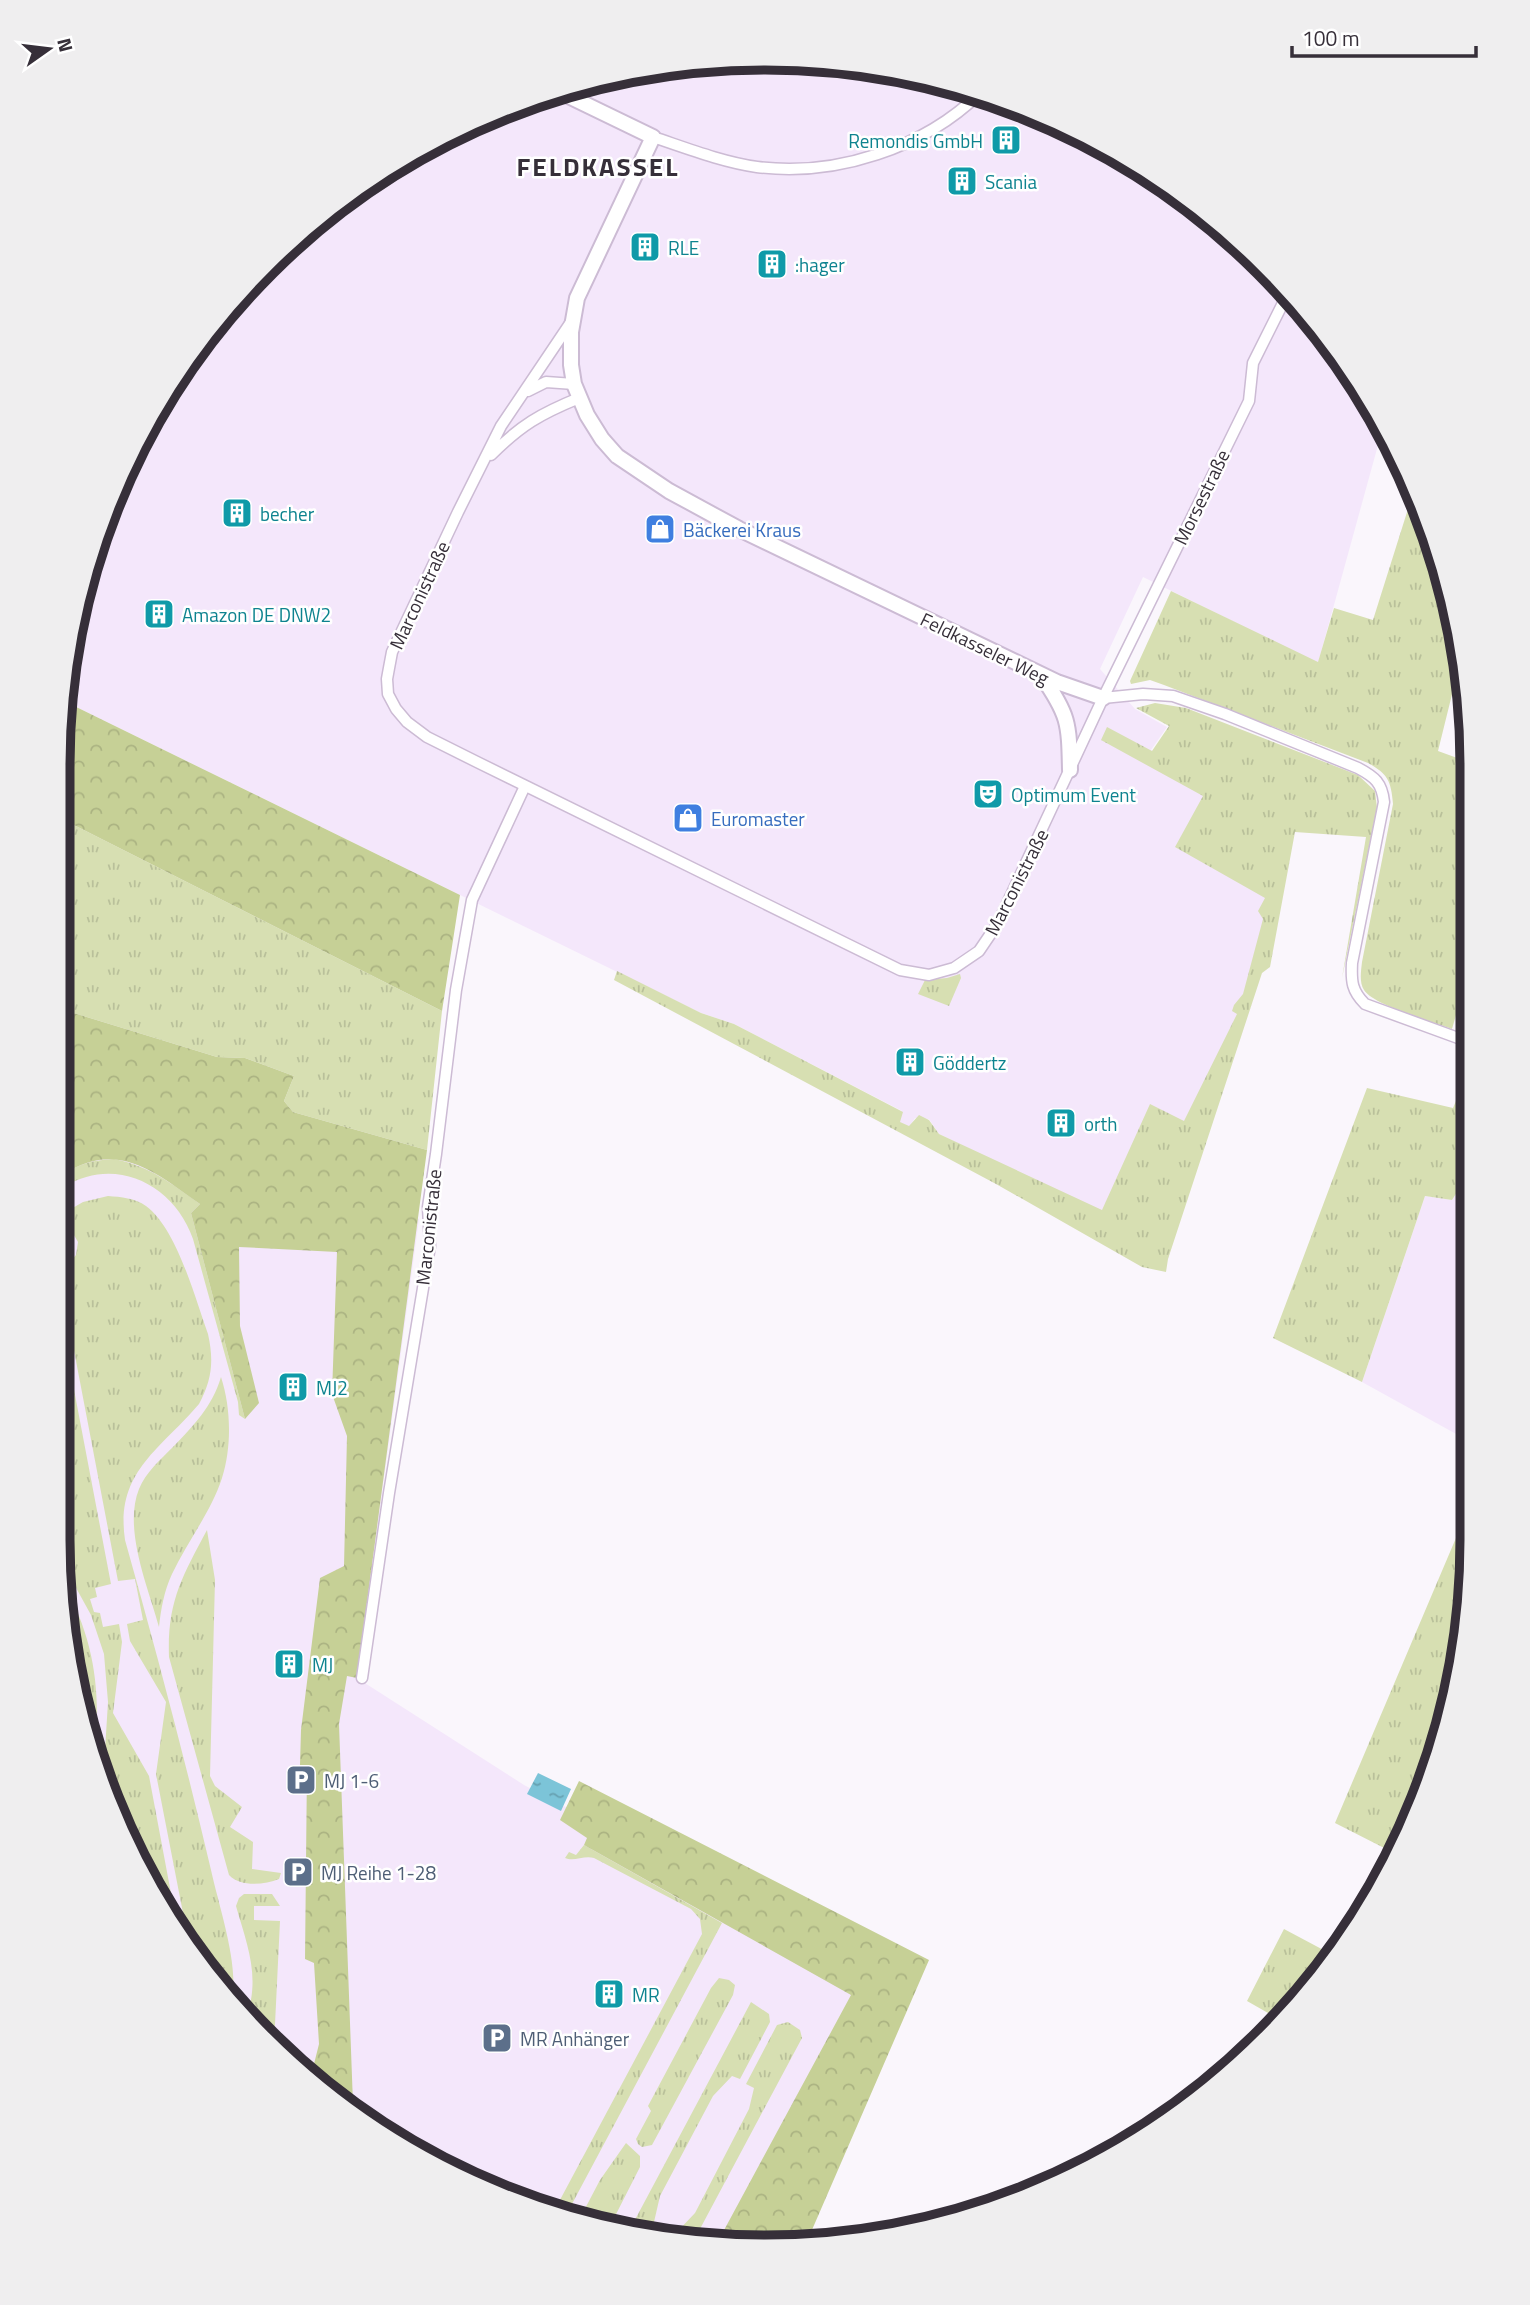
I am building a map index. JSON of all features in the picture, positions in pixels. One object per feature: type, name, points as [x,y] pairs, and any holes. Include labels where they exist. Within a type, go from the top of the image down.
[{"type":"street","points":[[572,98],[653,137],[754,166],[782,169],[826,166],[872,156],[933,129],[971,102]]},
{"type":"street","name":"Feldkasseler Weg","points":[[653,137],[589,269],[577,298],[571,332],[571,358],[577,391],[602,439],[617,456],[669,491],[739,529],[1057,682],[1103,698],[1143,694],[1173,696],[1225,714],[1373,776],[1382,786],[1384,802],[1352,963],[1351,980],[1354,993],[1365,1004],[1460,1039]]},
{"type":"street","name":"Morsestraße","points":[[1103,698],[1249,401],[1254,363],[1283,302]]},
{"type":"street","name":"Marconistraße","points":[[573,318],[501,426],[392,652],[387,679],[388,694],[407,722],[427,737],[900,970],[929,975],[954,968],[979,951],[998,923],[1103,698]]},
{"type":"street","points":[[524,393],[546,382],[577,391]]},
{"type":"street","name":"Marconistraße","points":[[483,462],[516,430],[577,391]]},
{"type":"street","points":[[1040,674],[1062,705],[1068,720],[1070,770]]},
{"type":"street","name":"Marconistraße","points":[[362,1678],[429,1246],[430,1180],[436,1154],[456,990],[472,900],[525,786]]},
{"type":"shaded area","name":"FELDKASSEL","points":[[765,70],[810,71],[901,83],[988,107],[1031,123],[1112,163],[1188,214],[1223,242],[1288,307],[1343,379],[1379,441],[1318,663],[1143,577],[1100,669],[1135,709],[1167,727],[1151,750],[1295,831],[1168,1259],[1015,1171],[939,1134],[929,1119],[915,1118],[909,1127],[899,1122],[902,1111],[734,1024],[701,1013],[73,705],[83,629],[107,542],[123,499],[163,417],[187,379],[242,307],[274,274],[307,242],[379,187],[418,163],[499,123],[542,107],[629,83],[720,71]]},
{"type":"shaded area","points":[[70,1054],[419,1219],[357,1678],[524,1785],[883,1985],[726,2234],[629,2222],[585,2211],[499,2182],[458,2163],[417,2142],[342,2091],[307,2063],[242,1998],[187,1926],[142,1847],[107,1763],[83,1676],[71,1585],[70,1540]]},
{"type":"shaded area","points":[[1460,1188],[1460,1436],[1362,1382],[1425,1196],[1452,1200]]},
{"type":"green space","points":[[1409,505],[1436,585],[1447,629],[1455,683],[1438,751],[1460,759],[1460,1001],[1452,1029],[1379,1001],[1370,996],[1361,984],[1362,962],[1393,804],[1391,789],[1384,775],[1368,763],[1164,685],[1150,680],[1131,684],[1130,681],[1171,591],[1318,662],[1334,608],[1373,620]]},
{"type":"green space","points":[[1155,703],[1186,708],[1358,775],[1375,791],[1377,808],[1342,978],[1366,837],[1295,832],[1270,967],[1262,973],[1166,1272],[1142,1267],[996,1184],[614,980],[617,971],[701,1013],[734,1024],[903,1112],[900,1122],[909,1126],[919,1115],[929,1120],[939,1134],[1102,1210],[1150,1104],[1184,1121],[1237,1014],[1232,1011],[1243,994],[1263,919],[1258,911],[1265,898],[1175,847],[1203,796],[1101,740],[1107,727],[1152,751],[1169,726],[1136,708]]},
{"type":"green space","points":[[73,705],[460,895],[442,1011],[70,823]]},
{"type":"green space","points":[[70,823],[442,1011],[427,1150],[293,1112],[284,1101],[294,1076],[245,1058],[217,1057],[70,1012]]},
{"type":"green space","points":[[960,974],[961,978],[949,1006],[918,994],[925,980]]},
{"type":"green space","points":[[70,1012],[217,1057],[245,1058],[294,1076],[284,1101],[293,1112],[427,1150],[357,1678],[347,1676],[339,1724],[353,2099],[313,2068],[319,2044],[314,1963],[305,1959],[307,1766],[300,1765],[301,1730],[320,1578],[344,1566],[347,1436],[332,1394],[337,1252],[239,1247],[240,1326],[259,1403],[245,1419],[191,1213],[200,1204],[168,1181],[136,1164],[102,1160],[70,1171]]},
{"type":"green space","points":[[1367,1088],[1453,1108],[1460,1091],[1460,1188],[1452,1200],[1425,1196],[1362,1382],[1273,1338]]},
{"type":"green space","points":[[114,1159],[150,1171],[200,1204],[191,1213],[245,1419],[239,1415],[238,1402],[193,1239],[184,1220],[158,1190],[123,1175],[103,1174],[70,1184],[70,1170],[100,1160]]},
{"type":"green space","points":[[108,1196],[128,1198],[142,1203],[157,1217],[176,1247],[210,1344],[209,1378],[199,1404],[156,1449],[134,1479],[127,1497],[124,1517],[125,1540],[181,1746],[227,1935],[233,1987],[185,1923],[156,1774],[166,1702],[130,1641],[127,1624],[143,1620],[135,1579],[118,1581],[70,1329],[70,1262],[76,1255],[78,1242],[70,1228],[70,1210],[83,1202]]},
{"type":"green space","points":[[70,1369],[111,1584],[95,1588],[97,1597],[90,1599],[94,1612],[100,1613],[103,1627],[119,1624],[122,1642],[113,1713],[149,1776],[173,1903],[123,1806],[105,1755],[108,1702],[104,1654],[91,1615],[71,1578]]},
{"type":"green space","points":[[221,1377],[227,1401],[229,1427],[225,1466],[212,1503],[169,1580],[159,1627],[135,1540],[135,1505],[145,1477],[202,1415],[213,1398]]},
{"type":"green space","points":[[1460,1528],[1459,1585],[1447,1676],[1423,1763],[1407,1806],[1387,1849],[1335,1823]]},
{"type":"green space","points":[[207,1530],[215,1580],[210,1776],[215,1786],[242,1807],[230,1827],[253,1842],[252,1869],[281,1873],[279,1879],[266,1883],[239,1882],[229,1875],[169,1657],[171,1621],[178,1590]]},
{"type":"green space","points":[[73,1602],[85,1631],[93,1663],[97,1714],[88,1698],[83,1676]]},
{"type":"green space","points":[[579,1781],[929,1960],[810,2234],[722,2234],[851,1995],[584,1845],[587,1838],[560,1820]]},
{"type":"green space","points":[[584,1845],[722,1923],[571,2207],[558,2203],[702,1934],[700,1919],[691,1909],[594,1858],[565,1858],[569,1852],[576,1855]]},
{"type":"green space","points":[[244,1894],[272,1894],[280,1906],[254,1906],[254,1920],[280,1921],[275,2032],[249,2006],[251,1961],[236,1906]]},
{"type":"green space","points":[[1284,1929],[1325,1951],[1272,2015],[1247,2001]]},
{"type":"green space","points":[[719,1978],[729,1980],[735,1985],[733,1995],[652,2145],[642,2147],[636,2139],[651,2111],[648,2106],[711,1988]]},
{"type":"green space","points":[[751,2002],[769,2014],[770,2022],[740,2079],[732,2076],[713,2096],[660,2196],[654,2222],[661,2227],[633,2223]]},
{"type":"green space","points":[[788,2022],[800,2030],[802,2038],[699,2232],[679,2230],[695,2213],[749,2109],[754,2088],[746,2084],[777,2025]]},
{"type":"green space","points":[[626,2143],[640,2156],[640,2167],[614,2218],[584,2211],[600,2180]]},
{"type":"water","points":[[538,1773],[571,1789],[561,1811],[527,1794]]},
{"type":"place","name":"Remondis GmbH","points":[[1006,140]]},
{"type":"place","name":"Scania","points":[[962,181]]},
{"type":"place","name":"RLE","points":[[645,247]]},
{"type":"place","name":":hager","points":[[772,264]]},
{"type":"place","name":"becher","points":[[237,513]]},
{"type":"place","name":"Bäckerei Kraus","points":[[660,529]]},
{"type":"place","name":"Amazon DE DNW2","points":[[159,614]]},
{"type":"place","name":"Optimum Event","points":[[988,794]]},
{"type":"place","name":"Euromaster","points":[[688,818]]},
{"type":"place","name":"Göddertz","points":[[910,1062]]},
{"type":"place","name":"orth","points":[[1061,1123]]},
{"type":"place","name":"MJ2","points":[[293,1387]]},
{"type":"place","name":"MJ","points":[[289,1664]]},
{"type":"place","name":"MJ 1-6","points":[[301,1780]]},
{"type":"place","name":"MJ Reihe 1-28","points":[[298,1872]]},
{"type":"place","name":"MR","points":[[609,1994]]},
{"type":"place","name":"MR Anhänger","points":[[497,2038]]},
{"type":"district","name":"FELDKASSEL","points":[[598,166]]}]
